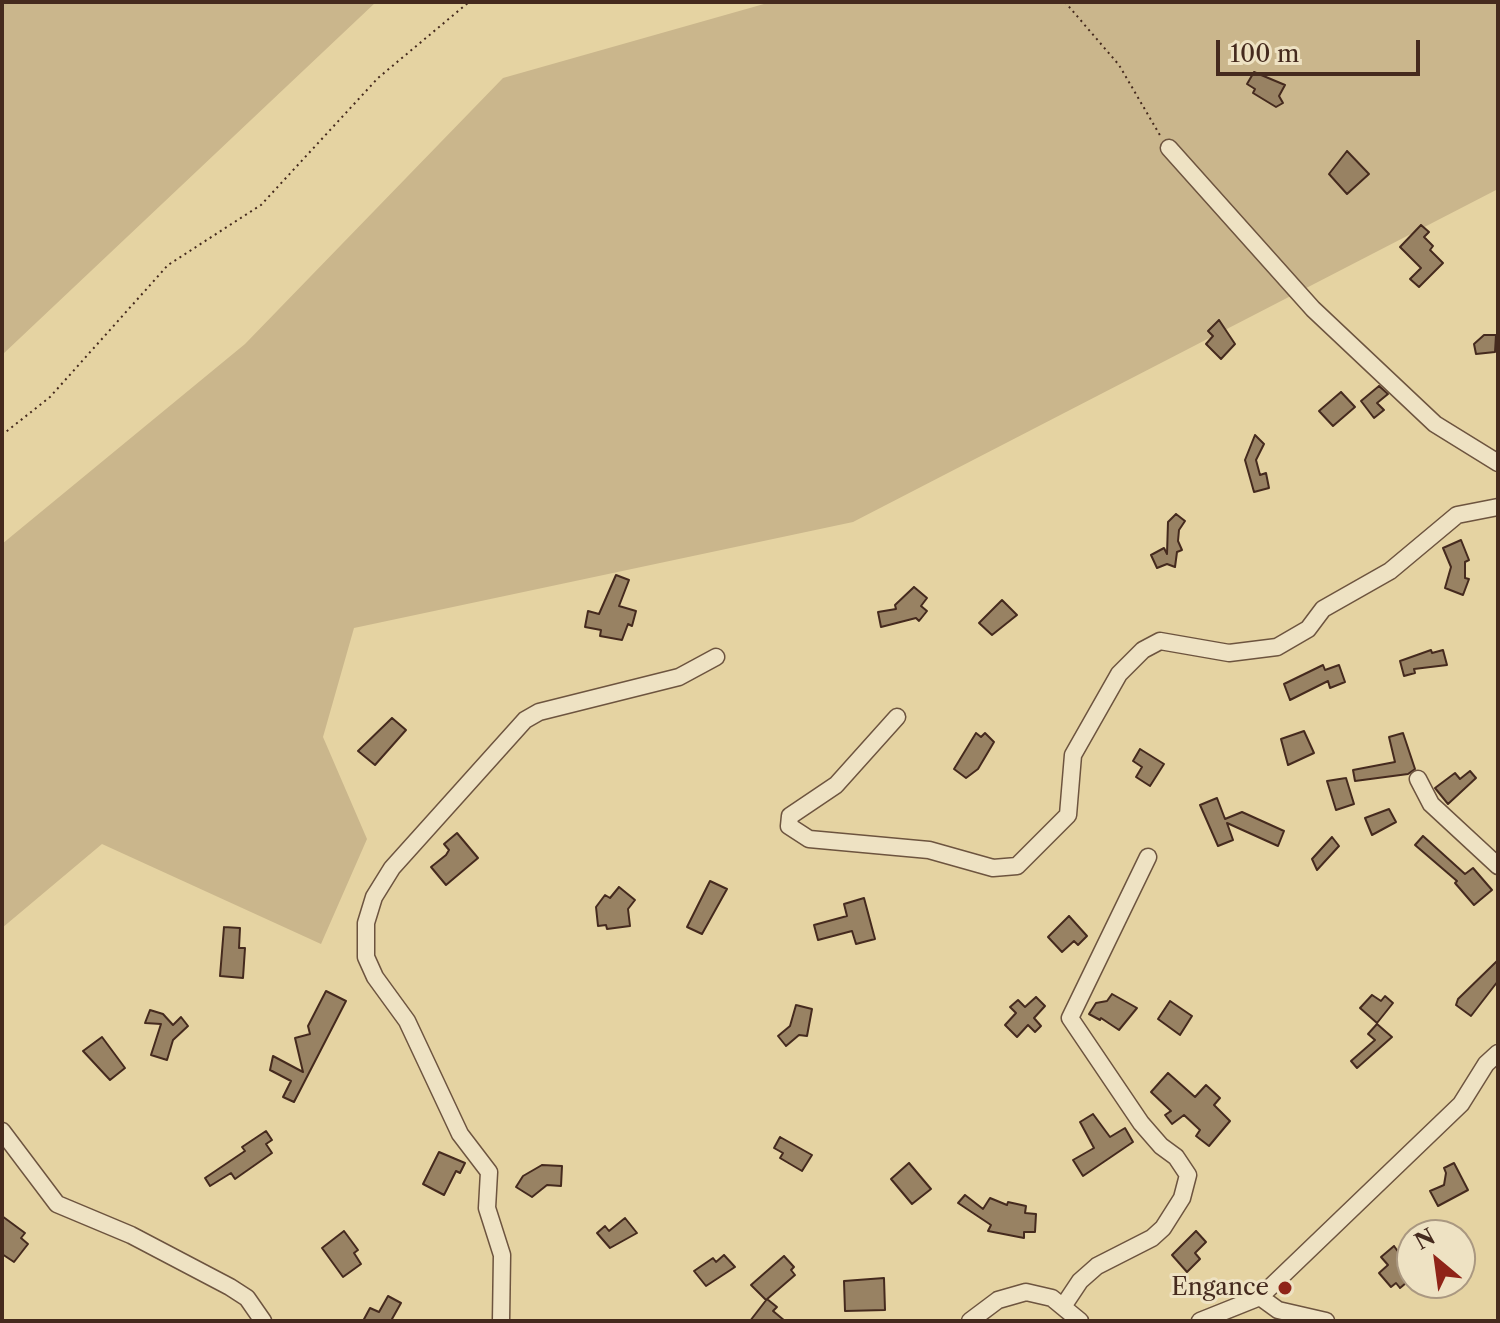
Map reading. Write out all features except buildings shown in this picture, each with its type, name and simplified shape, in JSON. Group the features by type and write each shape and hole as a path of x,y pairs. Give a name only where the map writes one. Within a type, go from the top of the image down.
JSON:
{"street":[{"path":"1169,148 1313,309 1435,424 1498,463"},
{"path":"897,717 836,785 790,816 789,826 809,839 929,850 993,868 1017,866 1068,815 1073,755 1119,674 1143,650 1160,641 1229,653 1277,647 1308,629 1323,609 1390,571 1457,515 1498,507"},
{"path":"501,1321 502,1255 487,1208 489,1172 460,1134 407,1021 375,977 366,957 366,923 374,897 401,857 525,720 539,712 679,677 716,657"},
{"path":"1418,779 1431,804 1498,866"},
{"path":"1064,1305 1071,1291 1097,1266 1152,1238 1163,1228 1182,1198 1188,1175 1176,1157 1161,1146 1141,1123 1070,1018 1148,857"},
{"path":"1208,1319 1260,1297 1461,1104 1486,1064 1498,1053"},
{"path":"2,1131 57,1204 131,1235 230,1287 247,1298 263,1321"},
{"path":"970,1321 998,1300 1026,1292 1040,1294 1064,1305 1080,1321"},
{"path":"1260,1297 1278,1310 1326,1321"}],"path":[{"path":"2,435 50,397 168,265 261,205 378,78 469,2"},
{"path":"1065,2 1126,74 1169,148"}],"shaded area":[{"path":"2,2 376,2 2,355"},
{"path":"771,2 1498,2 1498,189 853,522 354,628 323,737 367,839 321,944 102,844 2,928 2,544 245,344 503,78"}],"place":[{"name":"Engance","path":"1285,1288"}]}
